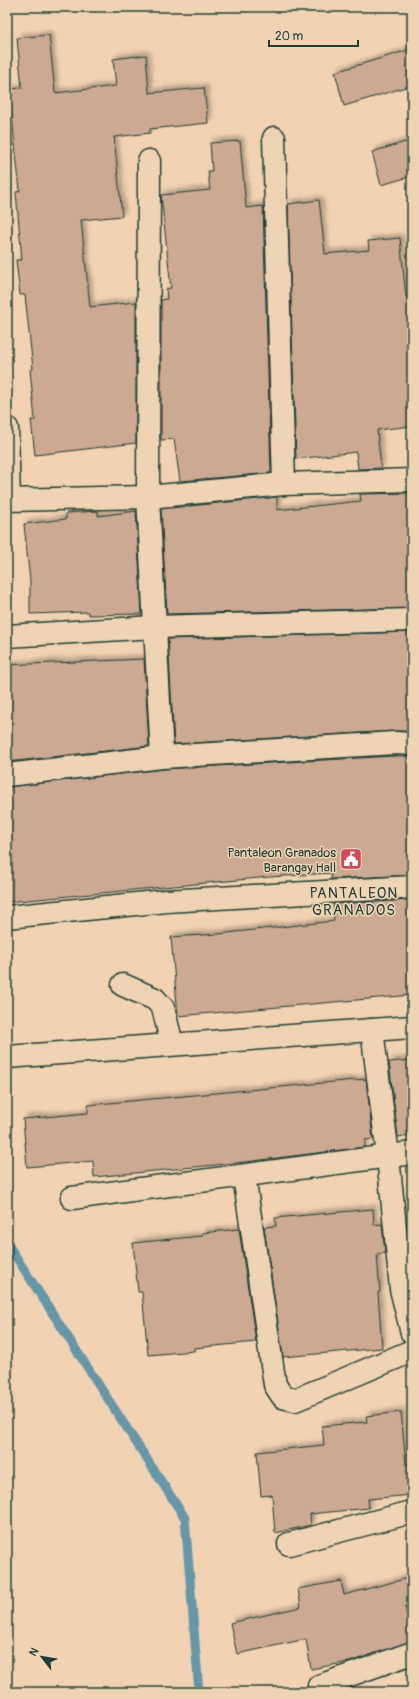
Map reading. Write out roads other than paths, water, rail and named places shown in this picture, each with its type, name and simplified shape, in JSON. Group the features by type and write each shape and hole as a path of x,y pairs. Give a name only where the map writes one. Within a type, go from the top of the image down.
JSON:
{"street":[{"path":"274,138 284,484"},
{"path":"148,161 148,497 162,757"},
{"path":"7,428 8,500 148,497 284,484 412,480"},
{"path":"7,636 155,627 412,620"},
{"path":"7,775 162,757 395,743 412,744"},
{"path":"7,917 166,901 412,887"},
{"path":"123,985 155,999 163,1008 172,1044"},
{"path":"7,1057 412,1027"},
{"path":"372,1030 388,1156 401,1288 412,1333"},
{"path":"72,1198 412,1153"},
{"path":"244,1176 275,1385 283,1397 295,1400 412,1351"},
{"path":"289,1544 412,1512"},
{"path":"320,1686 412,1653"}],"waterway":[{"path":"7,1243 185,1518 199,1692"}],"place":[{"name":"Pantaleon Granados Barangay Hall","path":"351,859"}],"district":[{"name":"PANTALEON GRANADOS","path":"354,902"}]}
